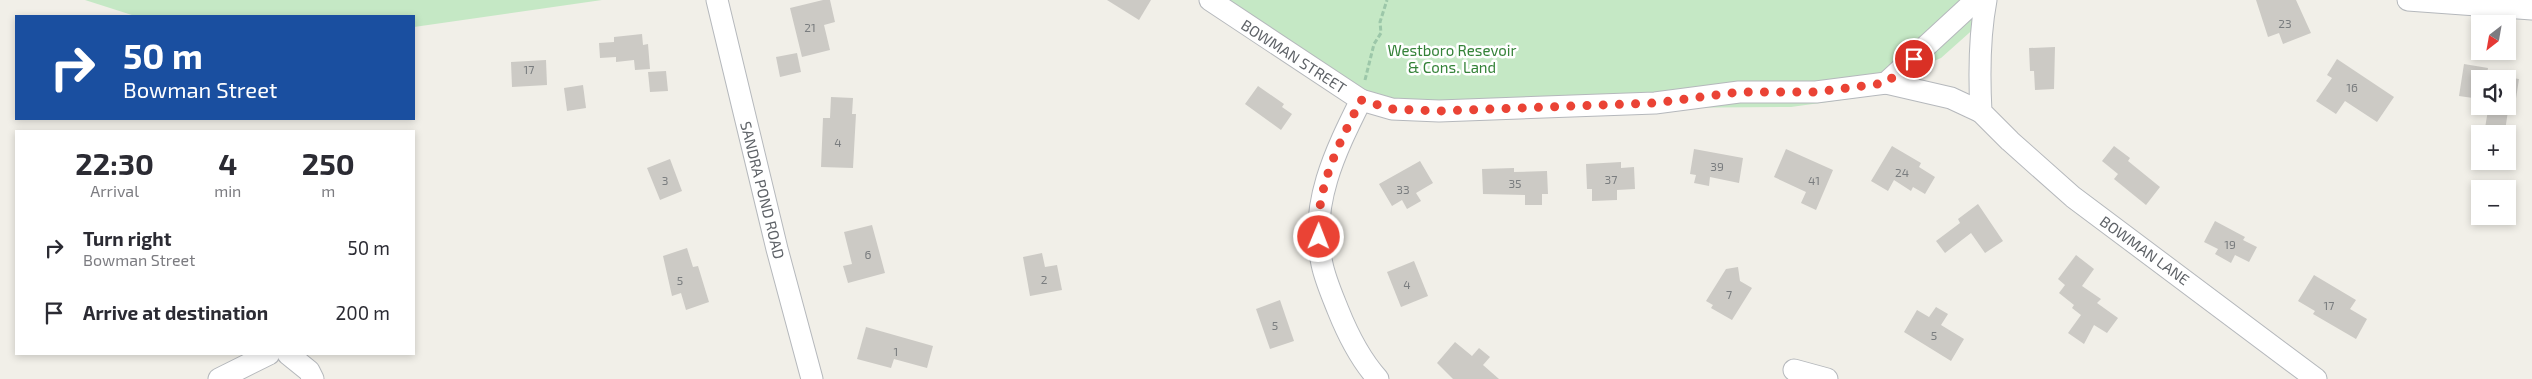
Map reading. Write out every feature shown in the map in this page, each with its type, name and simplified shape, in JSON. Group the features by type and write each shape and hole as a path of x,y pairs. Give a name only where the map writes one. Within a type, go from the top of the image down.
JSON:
{"street":[{"name":"SANDRA POND ROAD","path":"717,0 777,249 812,379"},
{"name":"BOWMAN STREET","path":"1210,0 1361,100 1392,109 1439,111 1655,103 1739,92 1816,92 1886,83"},
{"path":"1886,83 1976,0"},
{"path":"1981,112 1979,79 1982,23 1986,0"},
{"path":"2408,0 2532,9"},
{"name":"BOWMAN LANE","path":"1886,83 1951,98 1981,112 2010,141 2073,197 2316,379"},
{"path":"1361,100 1330,166 1318,223 1322,264 1333,296 1350,339 1378,379"},
{"path":"219,379 267,355"},
{"path":"289,355 309,372 313,379"},
{"path":"1794,370 1827,379"}],"path":[{"path":"1361,100 1374,44 1381,33 1380,22 1387,0"}],"green space":[{"path":"85,0 602,0 415,27 415,15 132,15"},
{"name":"Westboro Resevoir & Cons. Land","path":"1221,0 1992,0 1978,25 1941,58 1910,71 1892,85 1856,98 1791,107 1388,110"}],"building":[{"path":"830,0 835,22 824,25 830,50 802,57 790,8"},
{"path":"1107,0 1151,0 1139,20"},
{"path":"2256,0 2296,0 2311,33 2283,44 2279,33 2268,37"},
{"path":"642,34 643,45 648,44 650,69 635,70 634,60 616,62 616,57 600,58 599,43 614,42 614,37"},
{"path":"2055,47 2054,89 2035,90 2034,71 2030,71 2029,48"},
{"path":"797,53 801,72 780,77 776,57"},
{"path":"2337,59 2394,97 2377,122 2345,101 2336,114 2316,101 2332,78 2327,75"},
{"path":"546,60 547,85 512,87 511,62"},
{"path":"2464,64 2488,68 2488,70 2471,70 2471,98 2459,96"},
{"path":"666,71 668,91 650,92 648,72"},
{"path":"2516,79 2519,79 2516,98"},
{"path":"583,85 586,108 567,111 564,88"},
{"path":"1258,86 1284,104 1282,107 1292,114 1281,130 1245,104"},
{"path":"831,97 853,98 852,114 856,114 853,168 821,167 823,118 830,118"},
{"path":"2487,115 2507,115 2506,125 2486,125"},
{"path":"1892,146 1921,163 1919,167 1935,177 1925,194 1913,187 1911,191 1894,180 1888,191 1871,181"},
{"path":"2114,146 2130,158 2128,161 2160,187 2146,205 2114,179 2118,174 2102,161"},
{"path":"1694,149 1743,158 1739,183 1710,177 1709,186 1694,183 1696,175 1690,174"},
{"path":"1786,149 1833,170 1816,210 1801,203 1806,192 1774,177"},
{"path":"670,159 682,191 660,200 647,168"},
{"path":"1420,161 1433,183 1416,193 1421,201 1407,209 1402,200 1392,206 1379,184"},
{"path":"1621,162 1621,168 1634,167 1635,189 1617,190 1617,200 1592,201 1592,189 1587,189 1586,164"},
{"path":"1514,168 1514,172 1547,171 1548,194 1542,194 1542,205 1525,205 1525,195 1483,194 1482,169"},
{"path":"1978,204 2003,241 1985,253 1971,233 1945,253 1936,241 1960,223 1958,219"},
{"path":"2215,221 2245,237 2243,240 2257,247 2249,262 2235,255 2231,263 2215,254 2218,249 2204,242"},
{"path":"872,225 885,273 848,283 843,266 852,264 844,232"},
{"path":"687,248 693,267 698,266 709,302 686,310 681,293 672,296 663,256"},
{"path":"1042,253 1045,267 1057,265 1062,290 1030,296 1023,257"},
{"path":"2076,255 2094,269 2082,286 2101,299 2097,303 2118,318 2107,333 2094,325 2084,344 2068,333 2081,315 2072,308 2074,305 2059,293 2065,285 2058,279"},
{"path":"1414,261 1428,296 1401,307 1387,272"},
{"path":"1738,267 1740,281 1752,288 1732,320 1711,308 1713,305 1706,301 1726,269"},
{"path":"2314,275 2356,300 2350,309 2367,319 2356,339 2313,314 2315,311 2298,301"},
{"path":"1280,300 1294,341 1270,349 1256,309"},
{"path":"1936,307 1948,314 1941,325 1964,339 1951,361 1904,332 1917,310 1929,317"},
{"path":"866,327 933,346 927,368 894,359 891,368 857,359"},
{"path":"1455,342 1472,356 1479,348 1490,357 1483,365 1499,379 1453,379 1437,363"}],"route":[{"path":"1319,237 1318,223 1330,166 1361,100 1392,109 1439,111 1500,107 1655,103 1739,92 1816,92 1886,83 1914,59"}]}
